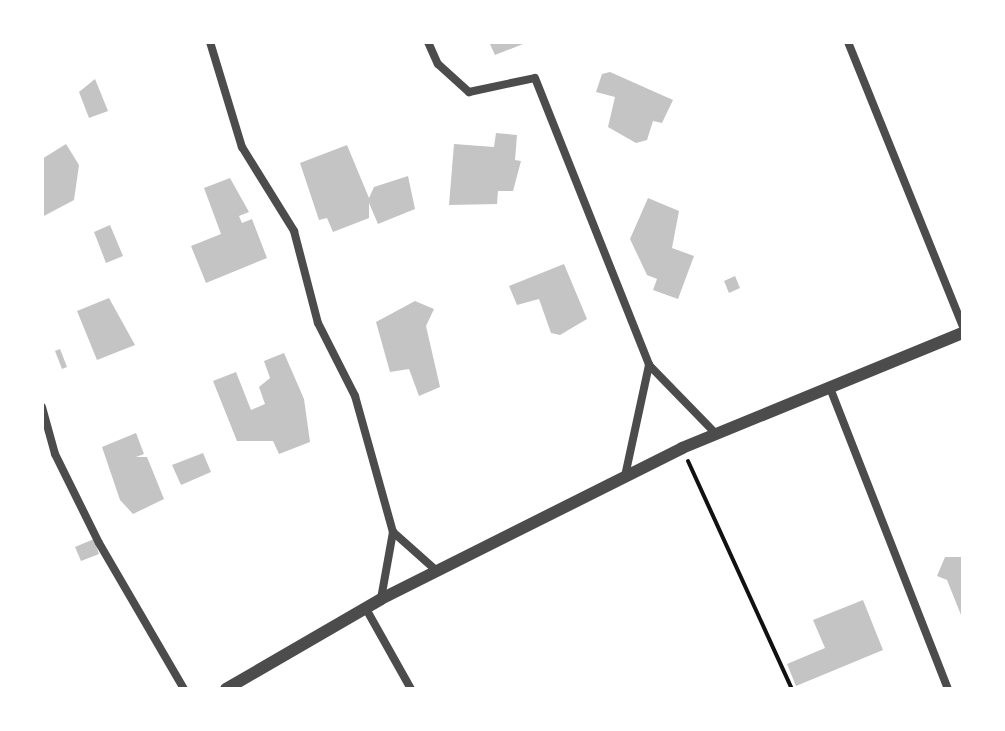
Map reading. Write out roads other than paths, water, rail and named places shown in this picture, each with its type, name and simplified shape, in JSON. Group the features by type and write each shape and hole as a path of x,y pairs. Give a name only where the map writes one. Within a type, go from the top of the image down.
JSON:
{"street":[{"path":"210,42 242,147 294,231 318,323 355,396 393,532 381,599"},
{"path":"428,42 438,64 469,92 535,78 649,365 716,434"},
{"path":"848,42 963,326"},
{"path":"226,689 365,607 682,448 963,333"},
{"path":"625,476 649,365"},
{"path":"830,388 948,689"},
{"path":"42,407 55,454 99,543 184,689"},
{"path":"393,532 437,571"},
{"path":"365,607 411,689"}]}
